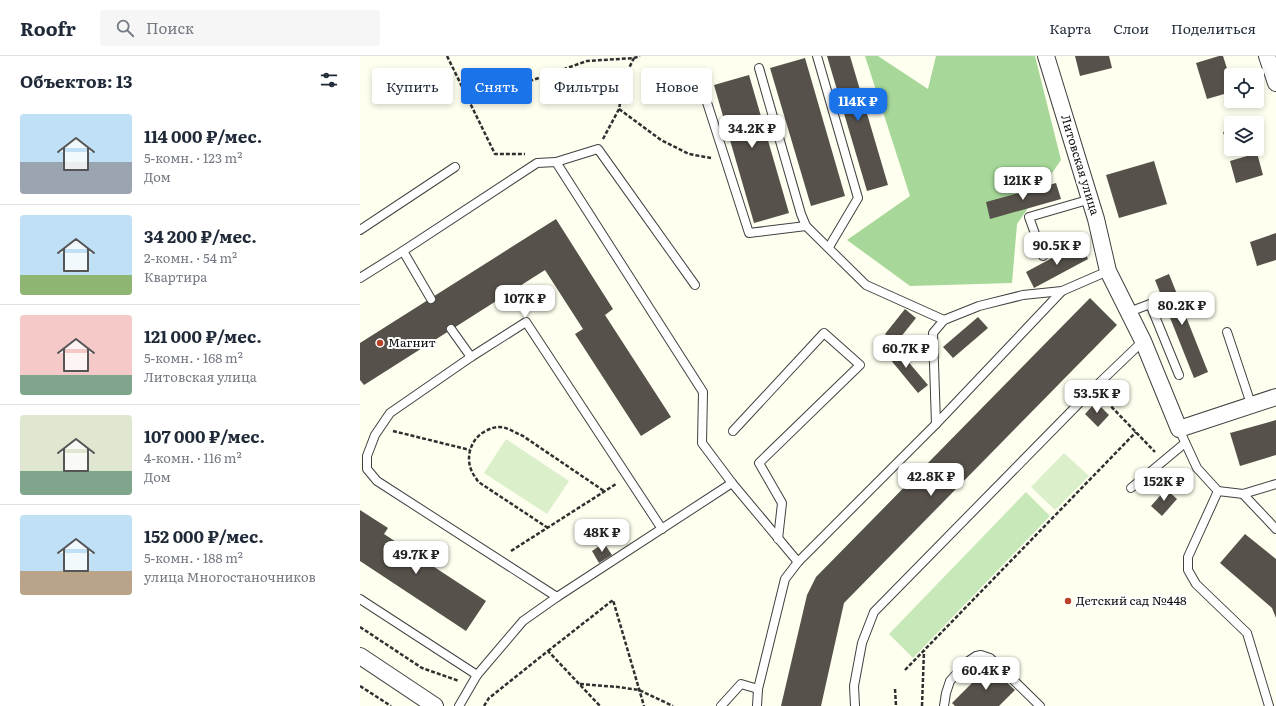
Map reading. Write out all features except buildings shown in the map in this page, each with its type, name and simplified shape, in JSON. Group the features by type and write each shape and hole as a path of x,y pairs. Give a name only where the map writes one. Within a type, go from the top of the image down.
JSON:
{"street":[{"name":"Литовская улица","path":"1046,56 1091,199 1108,271 1143,341 1182,436"},
{"path":"1267,56 1276,83"},
{"path":"1182,436 1251,404 1276,397"},
{"path":"360,656 435,706"}],"lane":[{"path":"817,56 858,198 829,247"},
{"path":"759,68 806,226 866,285 944,320"},
{"path":"707,104 749,232 806,226"},
{"path":"360,278 537,163 556,162 598,149 695,285"},
{"path":"556,162 703,392 702,443 732,483 798,562"},
{"path":"360,230 455,167"},
{"path":"1043,256 1029,216 1091,199"},
{"path":"403,251 431,299"},
{"path":"936,424 933,333 944,320 979,306 1023,295 1062,291 1108,271"},
{"path":"757,706 758,689 785,580 798,562 936,424 1062,291"},
{"path":"1129,312 1150,304 1179,375"},
{"path":"557,597 377,481 367,469 367,456 375,435 390,413 471,357 526,322 662,529"},
{"path":"451,329 471,357"},
{"path":"1227,332 1251,404"},
{"path":"733,431 824,333 860,365 759,463 782,503 778,539"},
{"path":"854,706 854,686 862,643 874,612 1094,388 1143,341"},
{"path":"1131,488 1164,461 1182,436 1197,468 1218,491 1243,494 1276,484"},
{"path":"459,706 477,675 523,621 557,597 732,483"},
{"path":"1218,491 1188,556 1188,570 1196,584 1248,634 1269,706"},
{"path":"1243,494 1276,529"},
{"path":"360,599 477,675"},
{"path":"944,706 950,681 967,662 976,656 981,655 990,658 1040,706"},
{"path":"721,706 741,684 758,689"}],"path":[{"path":"447,56 461,85"},
{"path":"532,80 587,61 640,56"},
{"path":"598,149 619,109 625,76 634,57"},
{"path":"470,104 495,154 525,154 537,163"},
{"path":"619,109 662,140 689,154 726,162"},
{"path":"1094,388 1164,461"},
{"path":"548,528 483,485 476,478 469,464 470,450 474,441 490,428 499,427 508,429 523,436 604,491"},
{"path":"380,428 470,450"},
{"path":"905,670 1136,432"},
{"path":"498,560 604,491 629,477"},
{"path":"484,706 489,698 613,600 644,706"},
{"path":"360,627 422,668 472,686 489,698"},
{"path":"548,651 600,706"},
{"path":"922,706 924,651"},
{"path":"579,684 618,686 639,690 673,706"},
{"path":"360,686 391,706"},
{"path":"895,689 896,706"}],"green space":[{"path":"865,56 878,56 928,89 936,56 1035,56 1061,160 1017,224 1012,283 910,286 847,240 910,196"},
{"path":"506,439 569,481 547,514 484,473"},
{"path":"1064,453 1089,476 1055,510 1031,487"},
{"path":"1026,492 1050,516 913,658 889,634"}],"place":[{"name":"Магнит","path":"380,343"},
{"name":"Детский сад №448","path":"1068,601"}]}
